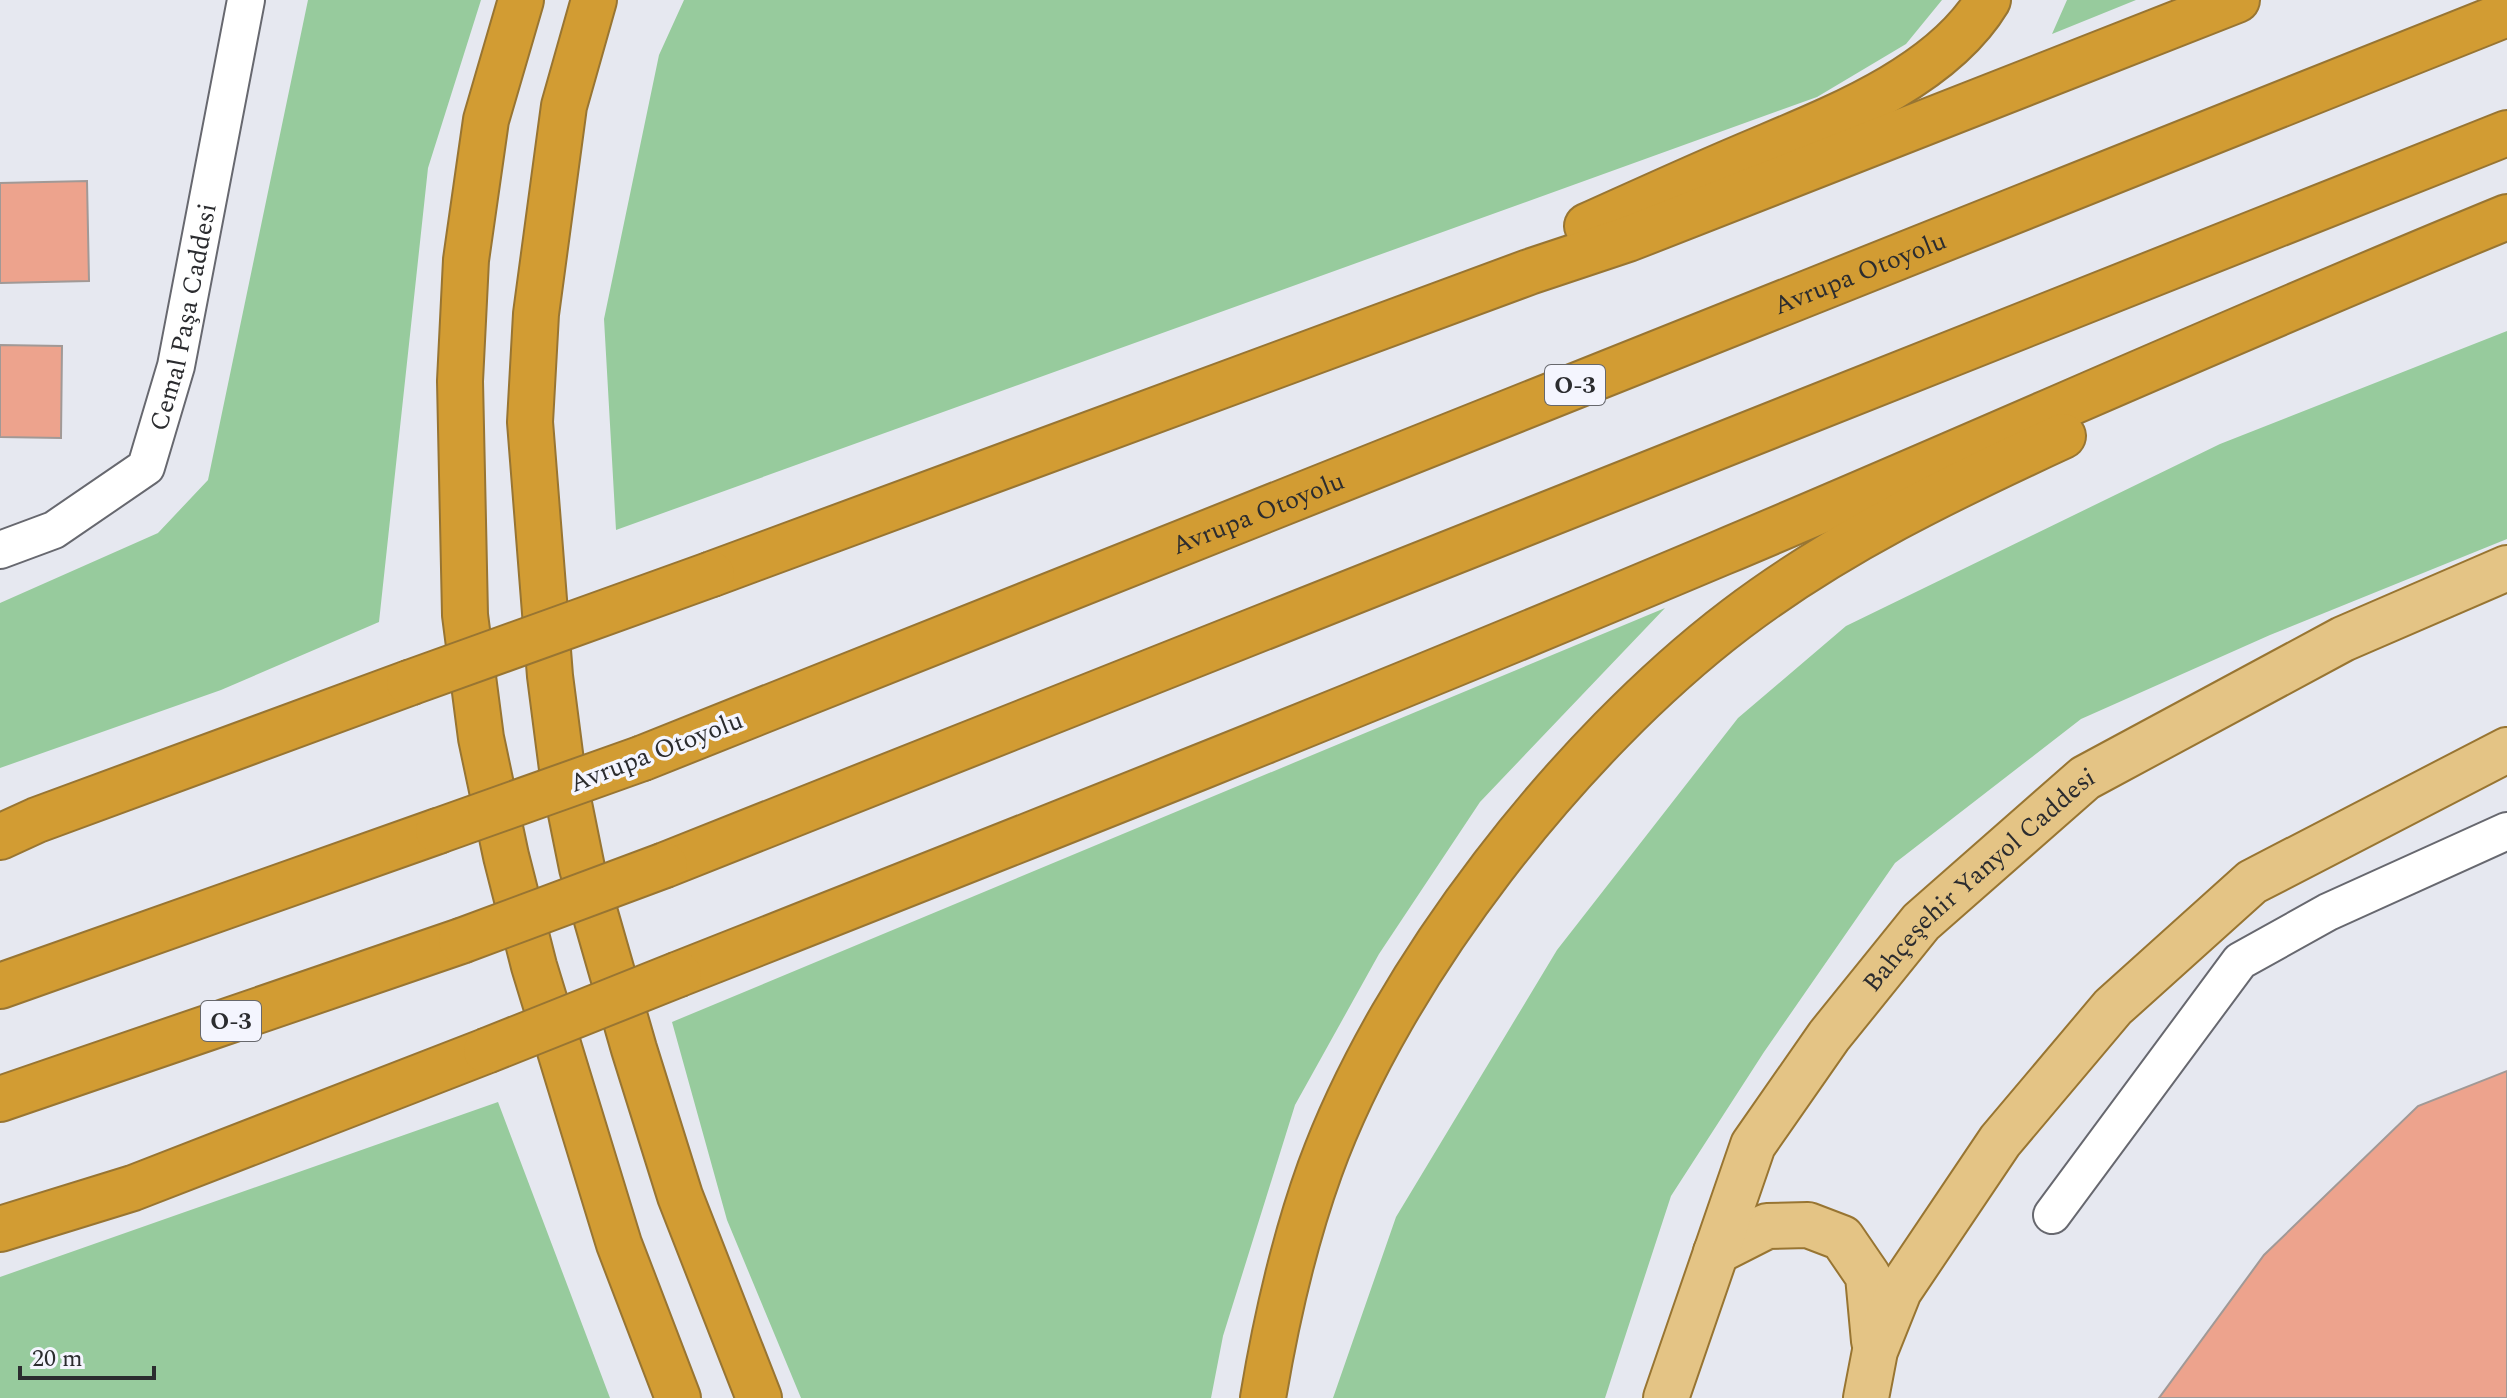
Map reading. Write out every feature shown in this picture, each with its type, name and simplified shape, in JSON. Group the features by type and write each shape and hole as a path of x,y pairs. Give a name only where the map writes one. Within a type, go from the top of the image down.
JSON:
{"highway":[{"path":"521,0 486,120 466,260 460,381 465,615 481,738 534,966 619,1244 678,1398"},
{"path":"594,0 564,106 536,314 530,422 550,676 562,769 582,868 634,1049 680,1196 759,1398"},
{"path":"1529,272 1579,230 1800,132 1927,65 1975,20 1988,0"},
{"path":"12,829 1529,272 1628,239 2237,0"},
{"name":"Avrupa Otoyolu","path":"0,986 643,758 2507,14"},
{"name":"O-3","path":"0,1099 461,941 665,865 2507,133"},
{"path":"0,1229 133,1188 1128,797 1708,559 2507,217"},
{"path":"1263,1398 1286,1275 1321,1167 1373,1051 1426,963 1495,866 1571,774 1655,684 1738,617 1845,546 2012,459 2304,325 2407,258"}],"main road":[{"name":"Bahçeşehir Yanyol Caddesi","path":"1666,1398 1753,1145 1829,1036 1921,922 2085,778 2343,639 2507,568"},
{"path":"1866,1398 1875,1351 1899,1291 1992,1154 2113,1007 2252,882 2507,750"},
{"path":"1716,1252 1767,1226 1808,1225 1842,1238 1868,1276 1875,1351"}],"street":[{"name":"Cemal Paşa Caddesi","path":"0,550 54,530 146,467 176,366 246,0"},
{"path":"2052,1215 2240,961 2328,912 2507,831"}],"green space":[{"path":"308,0 481,0 428,168 379,622 221,690 0,768 0,603 158,533 208,480"},
{"path":"684,0 1942,0 1906,44 1817,97 616,530 604,319 659,55"},
{"path":"2067,0 2136,0 2052,34"},
{"path":"2507,331 2507,539 2270,635 2081,719 1895,863 1764,1052 1671,1196 1605,1398 1333,1398 1396,1217 1557,950 1738,718 1846,626 2220,444"},
{"path":"1665,608 1480,802 1379,954 1295,1105 1223,1336 1211,1398 801,1398 727,1220 672,1022"},
{"path":"498,1102 610,1398 0,1398 0,1277"}],"building":[{"path":"87,181 89,281 0,283 0,183"},
{"path":"0,345 62,346 61,438 0,437"},
{"path":"2507,1071 2507,1398 2159,1398 2264,1255 2418,1106"}]}
